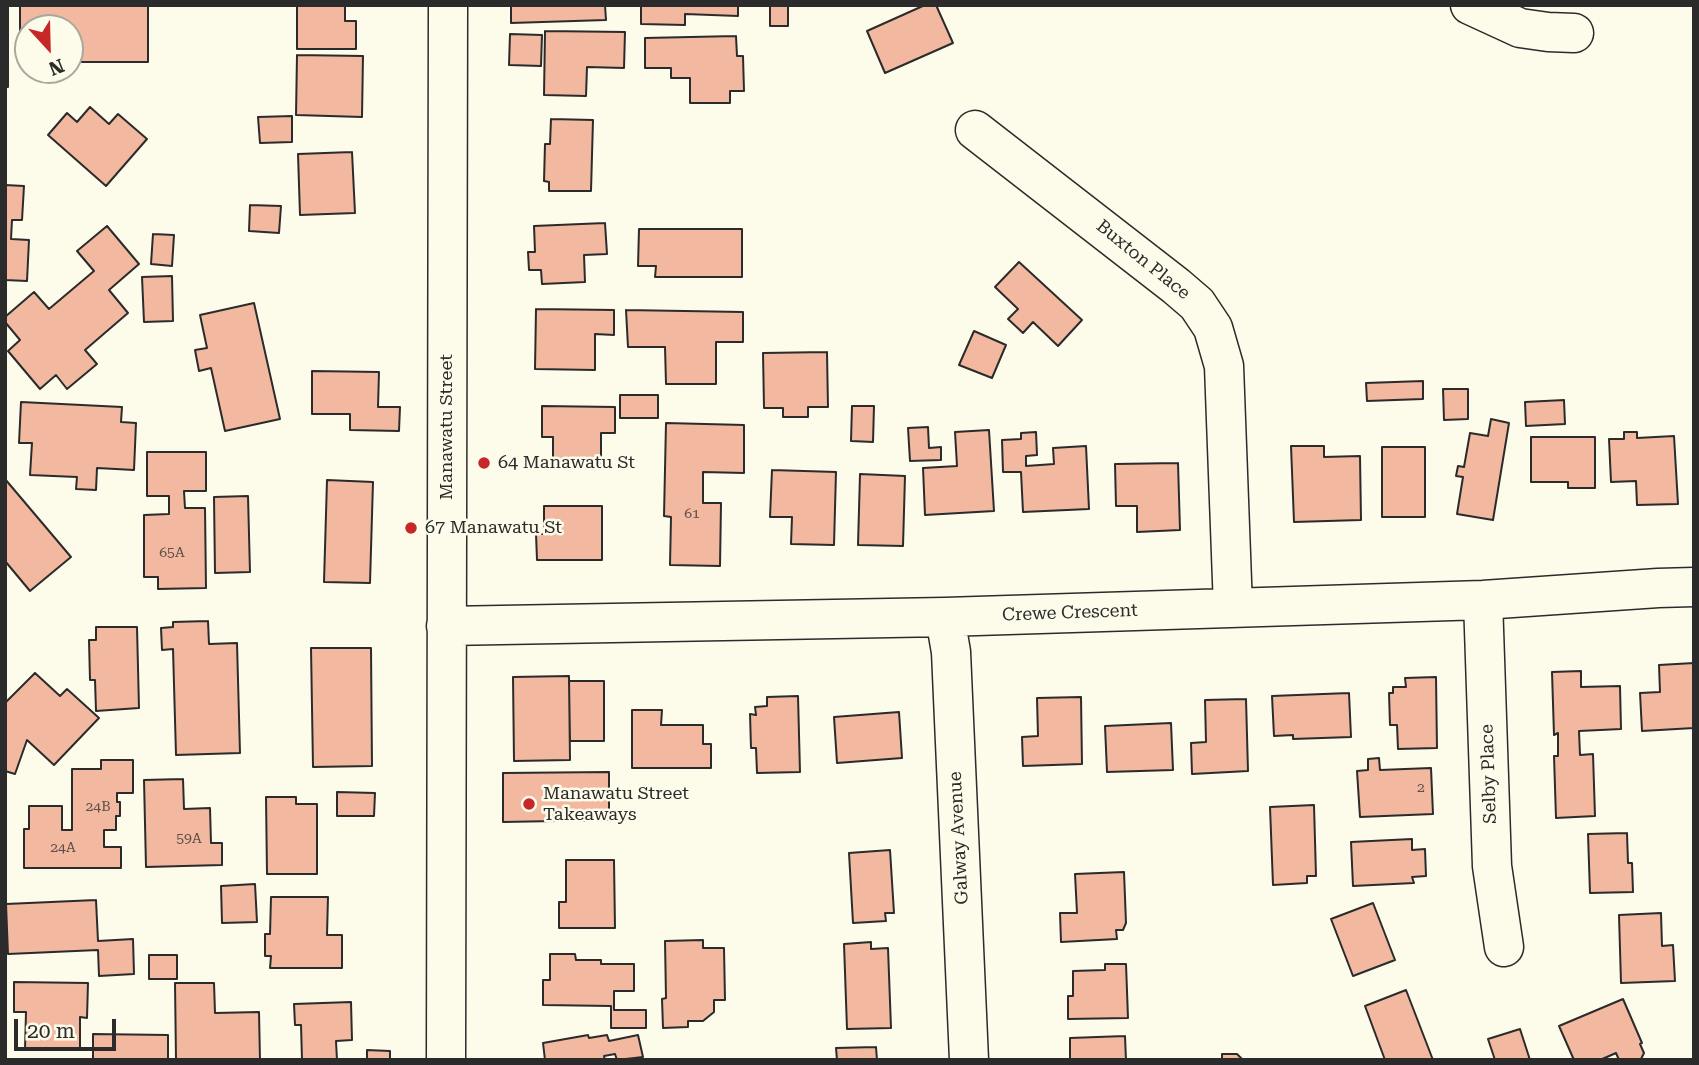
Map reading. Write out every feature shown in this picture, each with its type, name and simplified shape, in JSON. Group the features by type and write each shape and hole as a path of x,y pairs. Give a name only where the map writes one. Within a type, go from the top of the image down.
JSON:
{"street":[{"name":"Manawatu Street","path":"446,1060 448,5"},
{"path":"1470,5 1520,28 1574,33"},
{"name":"Buxton Place","path":"975,130 1197,303 1213,328 1224,366 1233,608"},
{"name":"Crewe Crescent","path":"446,626 945,617 1483,600 1694,587"},
{"name":"Selby Place","path":"1483,600 1492,866 1504,947"},
{"name":"Galway Avenue","path":"945,617 951,652 970,1060"}],"building":[{"path":"5,5 8,5 8,87 5,87"},
{"path":"20,5 148,5 148,62 84,62 84,14 20,14"},
{"path":"297,5 345,5 345,21 356,21 356,49 297,49"},
{"path":"511,5 605,5 606,20 511,23"},
{"path":"641,5 738,5 738,16 685,14 685,25 641,24"},
{"path":"770,5 788,5 788,26 770,26"},
{"path":"925,5 936,5 953,43 885,73 867,31"},
{"path":"545,31 625,32 624,68 587,67 586,96 544,95"},
{"path":"510,34 542,35 541,66 509,65"},
{"path":"736,36 737,56 743,56 744,91 730,91 730,103 690,103 690,78 671,78 671,68 645,68 645,38"},
{"path":"297,55 363,56 362,117 296,115"},
{"path":"90,107 109,124 118,114 147,139 106,186 48,135 67,113 77,122"},
{"path":"292,116 292,142 260,143 258,117"},
{"path":"551,119 593,120 591,191 549,191 549,182 544,181 545,144 550,144"},
{"path":"352,152 355,213 300,215 298,154"},
{"path":"5,185 24,186 22,220 12,220 11,239 29,240 27,281 5,280"},
{"path":"250,205 281,206 279,233 249,231"},
{"path":"605,223 607,254 584,255 585,282 542,284 541,270 529,270 528,252 535,252 534,226"},
{"path":"107,226 139,264 109,290 128,313 85,350 97,364 67,389 56,375 40,389 8,351 20,340 5,322 5,317 34,292 49,309 94,271 77,251"},
{"path":"639,229 742,229 742,277 655,277 656,266 638,266"},
{"path":"153,234 174,235 172,266 151,264"},
{"path":"1019,262 1082,320 1058,346 1033,322 1023,333 1008,319 1018,309 995,287"},
{"path":"172,276 173,321 144,322 142,277"},
{"path":"254,303 280,419 225,431 211,368 199,371 195,350 207,348 200,315"},
{"path":"536,309 614,310 614,335 595,334 595,370 535,369"},
{"path":"626,310 743,312 743,342 716,342 716,384 666,384 665,347 628,347"},
{"path":"974,331 1006,345 992,378 959,365"},
{"path":"827,352 828,407 808,407 808,417 783,417 783,408 764,408 763,353"},
{"path":"312,371 379,372 378,407 400,407 399,431 350,430 350,414 312,414"},
{"path":"1423,381 1423,399 1367,401 1366,383"},
{"path":"1443,389 1468,389 1468,419 1444,420"},
{"path":"620,395 658,395 658,418 620,418"},
{"path":"1564,400 1565,424 1526,426 1525,402"},
{"path":"21,402 122,407 121,422 136,423 134,470 97,468 96,490 76,489 77,477 30,475 32,443 19,443"},
{"path":"542,406 615,407 615,433 601,433 601,464 553,464 553,437 542,437"},
{"path":"852,406 874,406 873,442 851,441"},
{"path":"1491,419 1509,423 1493,520 1457,514 1463,477 1456,476 1458,466 1464,467 1470,433 1488,436"},
{"path":"666,423 744,425 744,473 703,472 703,503 721,503 720,566 670,565 671,517 664,516"},
{"path":"928,427 929,448 941,447 941,460 910,461 908,428"},
{"path":"989,430 994,511 925,515 923,468 957,466 955,432"},
{"path":"1036,432 1037,455 1026,456 1026,466 1054,464 1053,448 1086,446 1089,509 1023,512 1021,472 1003,472 1002,440 1021,439 1021,433"},
{"path":"1624,432 1637,432 1637,438 1674,436 1678,504 1637,505 1636,481 1611,482 1609,439 1624,439"},
{"path":"1531,437 1595,437 1595,488 1568,488 1568,482 1531,482"},
{"path":"1291,446 1324,446 1324,457 1360,456 1361,520 1294,522"},
{"path":"1382,447 1425,447 1425,517 1382,517"},
{"path":"147,452 206,452 206,491 184,491 185,508 205,508 206,588 158,589 158,577 144,577 144,515 169,514 169,496 147,496"},
{"path":"1178,463 1180,530 1137,532 1137,506 1116,506 1115,464"},
{"path":"772,470 836,472 834,545 791,544 792,517 770,517"},
{"path":"860,474 905,476 903,546 858,545"},
{"path":"5,479 71,557 30,591 5,561"},
{"path":"327,480 373,482 370,583 324,582"},
{"path":"248,496 250,572 215,573 214,497"},
{"path":"544,506 602,506 602,560 537,560 536,534 544,534"},
{"path":"208,621 209,644 237,643 240,753 176,755 173,649 162,650 161,628 173,627 173,622"},
{"path":"96,627 137,627 139,708 96,711 95,680 90,680 89,640 96,640"},
{"path":"311,648 371,648 372,766 313,767"},
{"path":"1694,663 1694,728 1642,731 1640,693 1660,692 1659,665"},
{"path":"1581,671 1581,687 1620,686 1621,729 1579,731 1580,755 1593,754 1595,816 1556,818 1554,756 1558,756 1558,733 1554,735 1552,672"},
{"path":"35,673 60,696 67,689 99,718 54,765 27,740 15,774 5,771 5,703"},
{"path":"569,676 570,760 514,761 513,677"},
{"path":"1436,677 1437,748 1398,749 1397,725 1390,725 1389,693 1393,693 1393,687 1406,687 1405,678"},
{"path":"569,681 604,681 604,741 570,741"},
{"path":"1349,693 1351,737 1293,739 1293,735 1274,736 1272,696"},
{"path":"798,696 800,772 757,773 756,748 751,748 750,714 756,715 755,707 767,706 767,697"},
{"path":"1081,697 1082,764 1023,766 1022,737 1038,736 1037,698"},
{"path":"1246,699 1248,771 1192,774 1191,743 1206,742 1205,700"},
{"path":"632,710 662,710 661,725 703,725 703,744 711,744 711,768 632,768"},
{"path":"899,712 902,758 837,763 834,717"},
{"path":"1171,723 1173,770 1107,772 1105,726"},
{"path":"1379,758 1380,770 1431,768 1433,814 1360,817 1357,771 1368,770 1368,759"},
{"path":"101,760 133,760 133,793 117,793 120,816 116,816 116,830 104,830 104,847 121,847 121,868 24,868 24,829 29,829 29,806 62,806 62,830 72,830 72,769 101,769"},
{"path":"609,772 609,820 503,822 503,773"},
{"path":"183,779 184,809 210,808 211,843 222,843 222,865 146,867 144,780"},
{"path":"337,792 375,793 374,816 337,816"},
{"path":"266,797 296,797 296,804 317,804 317,874 267,874"},
{"path":"1314,805 1316,876 1307,876 1307,883 1273,885 1270,807"},
{"path":"1627,833 1633,892 1590,893 1588,834"},
{"path":"1412,839 1412,850 1425,849 1426,876 1412,877 1414,883 1353,886 1351,842"},
{"path":"890,850 894,913 885,913 886,921 853,923 849,853"},
{"path":"566,860 614,860 615,928 559,928 559,902 566,902"},
{"path":"1124,872 1126,923 1123,930 1116,930 1117,939 1061,942 1060,913 1077,913 1075,874"},
{"path":"255,884 257,922 222,923 221,886"},
{"path":"271,897 328,897 327,935 342,935 342,968 270,968 271,956 265,956 265,934 270,934"},
{"path":"96,900 98,941 133,939 134,974 99,976 98,950 8,954 6,904"},
{"path":"1373,903 1395,960 1353,976 1331,919"},
{"path":"1661,913 1662,946 1673,945 1675,981 1621,983 1619,915"},
{"path":"703,940 703,948 724,948 725,1000 714,1000 714,1012 703,1021 688,1021 688,1027 663,1028 662,999 666,998 665,941"},
{"path":"871,942 871,949 888,948 891,1028 847,1029 844,944"},
{"path":"550,954 575,954 576,960 601,960 601,964 634,964 634,991 614,991 614,1010 646,1010 646,1028 611,1028 611,1006 543,1005 543,980 550,980"},
{"path":"149,955 177,955 177,979 149,979"},
{"path":"1105,964 1126,964 1128,1018 1068,1019 1068,996 1073,996 1073,971 1105,970"},
{"path":"14,982 88,983 87,1018 80,1017 80,1050 25,1049 26,1012 14,1012"},
{"path":"175,983 214,983 215,1013 259,1012 260,1060 176,1060"},
{"path":"1406,990 1433,1060 1385,1060 1365,1006"},
{"path":"1623,999 1642,1043 1640,1044 1644,1053 1641,1059 1619,1060 1616,1053 1600,1060 1574,1060 1559,1026"},
{"path":"351,1002 352,1040 336,1041 337,1060 302,1060 301,1025 295,1025 294,1004"},
{"path":"1520,1029 1530,1060 1495,1060 1488,1039"},
{"path":"93,1034 168,1035 168,1060 93,1060"},
{"path":"588,1035 589,1038 607,1035 609,1041 638,1035 643,1057 617,1060 615,1054 604,1056 605,1060 545,1060 543,1043"},
{"path":"1125,1036 1126,1060 1070,1060 1070,1038"},
{"path":"876,1047 877,1060 837,1060 836,1048"},
{"path":"367,1050 390,1051 390,1060 367,1060"},
{"path":"1222,1054 1237,1054 1243,1060 1222,1060"}],"place":[{"name":"64 Manawatu St","path":"484,463"},
{"name":"67 Manawatu St","path":"411,528"},
{"name":"Manawatu Street Takeaways","path":"529,804"}]}
